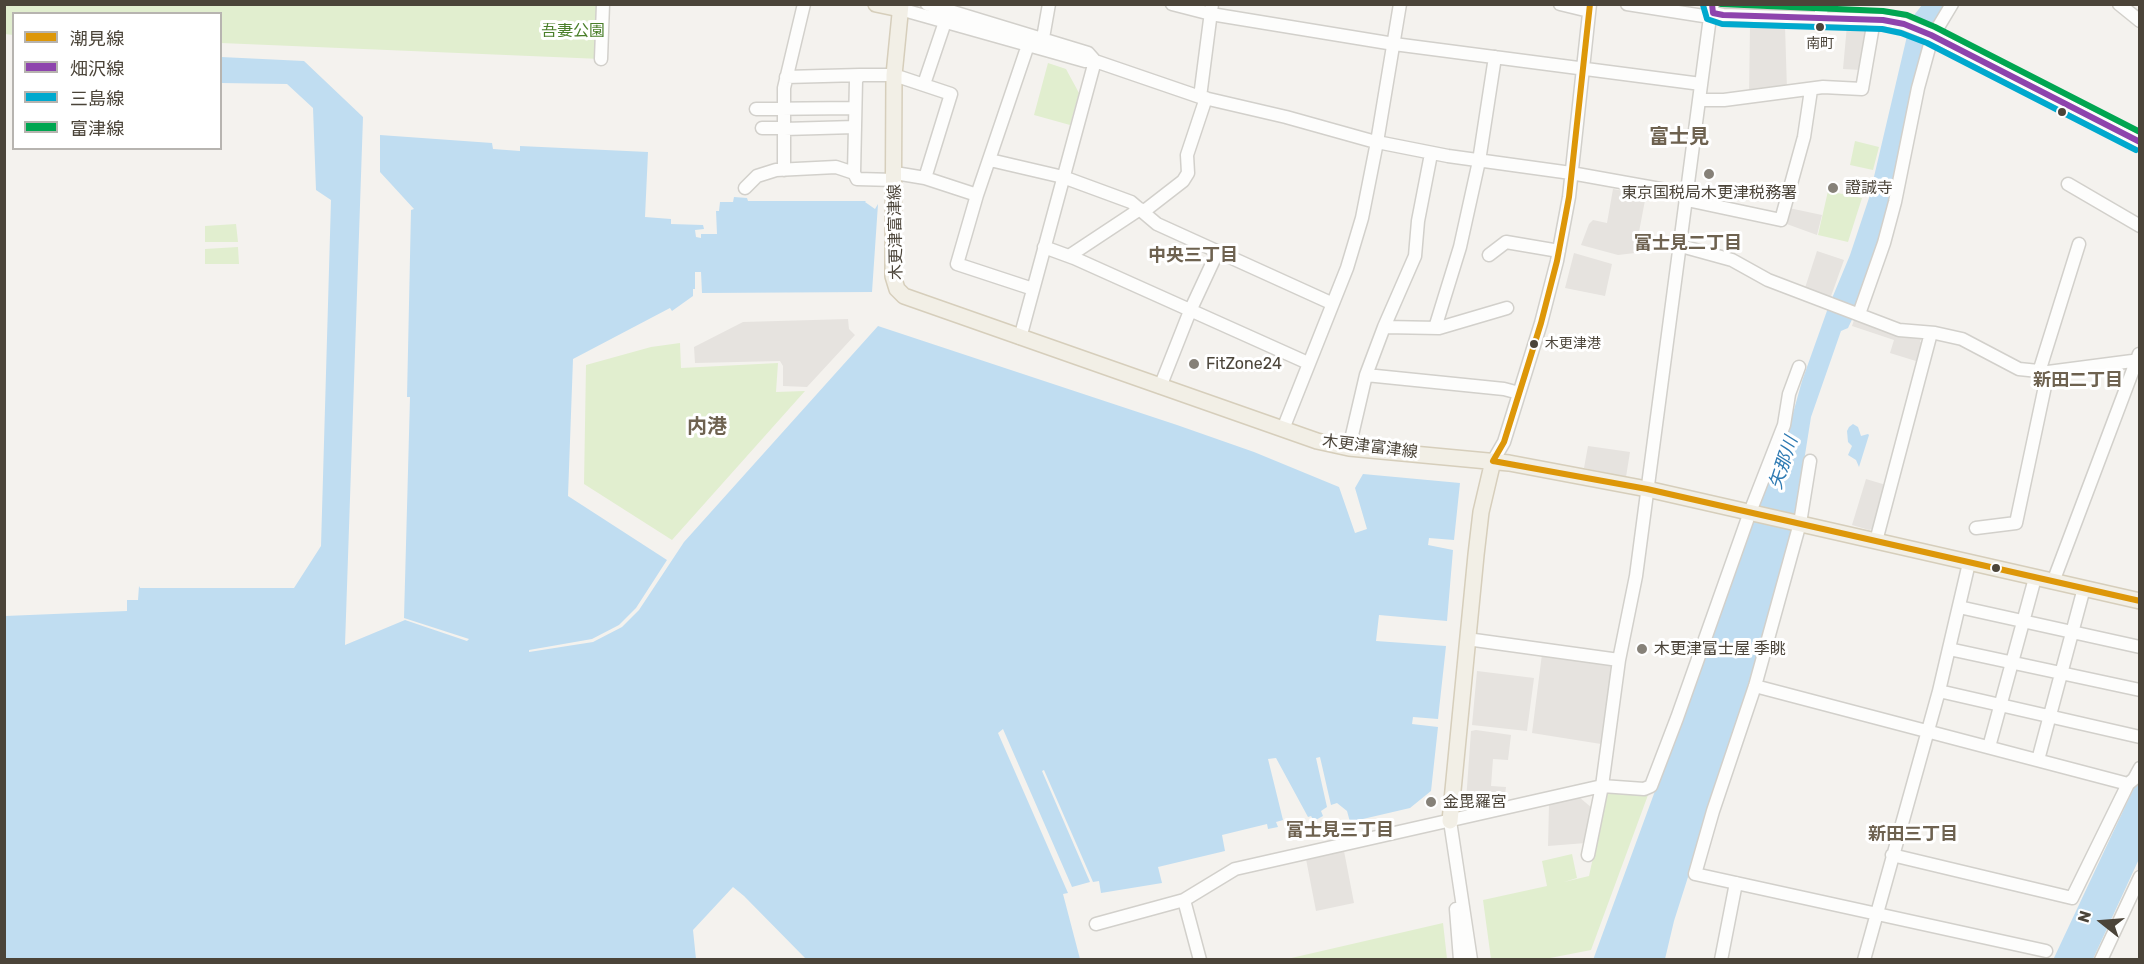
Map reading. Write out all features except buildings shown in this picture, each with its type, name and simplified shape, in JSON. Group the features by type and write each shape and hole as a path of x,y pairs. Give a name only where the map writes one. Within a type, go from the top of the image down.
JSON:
{"main road":[{"path":"876,4 900,7"},
{"name":"木更津富津線","path":"900,7 894,75 893,276 897,290 904,296 1317,441 1349,448 1493,461 1647,489 2139,601"},
{"path":"1449,821 1481,512 1493,461"}],"street":[{"path":"601,59 603,4"},
{"path":"784,170 786,77 804,4"},
{"path":"927,4 1028,45 1085,61 1095,61 1203,97 1377,142 1431,154 1571,174 1687,197 1781,220 1804,137 1811,90"},
{"path":"1043,38 1049,4"},
{"path":"1172,4 1212,9 1394,44 1701,84"},
{"path":"1283,429 1331,303 1347,268 1362,218 1400,4"},
{"path":"1493,461 1504,442 1541,323 1559,251 1571,174 1589,8 1560,4"},
{"path":"1627,4 1723,15 1820,17 1904,24 1932,36 2139,142"},
{"path":"1820,17 1823,4"},
{"path":"1857,314 1884,243 1895,202 1918,88 1932,36 1952,4"},
{"path":"2119,4 2135,13"},
{"path":"900,7 948,12 1043,38 1089,53 1095,61"},
{"path":"1070,256 1141,211 1183,181 1188,173 1187,155 1203,97 1212,9"},
{"path":"924,84 948,12"},
{"path":"1588,855 1602,786 1619,660 1636,576 1712,12"},
{"path":"1699,100 1724,100 1823,87 1862,89 1874,20"},
{"path":"1028,45 977,195 957,264 1033,289"},
{"path":"1435,328 1460,247 1479,161 1495,57"},
{"path":"1020,338 1095,61"},
{"path":"860,75 856,80 855,108 854,173 857,179 895,176 925,178 977,195"},
{"path":"786,77 894,75 951,94 925,178"},
{"path":"756,110 855,108"},
{"path":"762,128 855,127"},
{"path":"1349,448 1366,375 1415,256 1418,220 1431,154"},
{"path":"990,160 1063,177 1131,202 1156,224 1331,303"},
{"path":"745,188 764,172 836,167 854,173"},
{"path":"2068,184 2139,225"},
{"path":"1489,255 1506,242 1559,251"},
{"path":"1976,528 2016,523 2044,372 2079,244"},
{"path":"1681,246 1732,260 1768,280 1899,330 1962,339 2019,369 2044,372 2138,358 2053,582"},
{"path":"1044,247 1070,256 1308,363"},
{"path":"1160,387 1190,311 1217,253"},
{"path":"1384,327 1435,328 1507,308"},
{"path":"1876,541 1931,333"},
{"path":"1096,924 1184,900 1235,869 1602,786 1644,789 1651,786 1750,512 1784,425 1789,394 1799,367"},
{"path":"1366,375 1504,389 1519,393"},
{"path":"1810,461 1800,523 1755,686 1713,811 1695,874 2046,951"},
{"path":"1864,960 1939,691 1969,563"},
{"path":"1989,747 2035,578"},
{"path":"2038,760 2084,588"},
{"path":"1959,606 2139,647"},
{"path":"1467,639 1619,660"},
{"path":"1949,649 2139,690"},
{"path":"1755,686 2128,784"},
{"path":"1939,691 2139,736"},
{"path":"1892,855 2072,898 2128,784 2134,779 2139,768"},
{"path":"1449,821 1465,958"},
{"path":"2101,960 2139,878"},
{"path":"1721,960 1736,883"},
{"path":"1184,900 1200,960"}],"green space":[{"name":"吾妻公園","path":"4,5 603,5 601,59 222,43 222,12 12,12 12,35 5,34"},
{"path":"1048,63 1066,69 1079,93 1070,125 1034,115"},
{"path":"1855,141 1879,147 1873,170 1850,165"},
{"path":"1828,191 1862,198 1848,242 1818,235"},
{"path":"236,224 238,242 205,242 205,226"},
{"path":"238,247 239,264 205,264 205,249"},
{"path":"680,343 681,368 778,363 776,392 805,391 672,540 584,484 586,365 651,347"},
{"path":"1607,793 1648,795 1591,950 1545,959 1491,959 1483,900 1547,886 1542,861 1572,854 1577,878 1564,882 1589,876"},
{"path":"1443,923 1447,959 1287,959"}],"shaded area":[{"path":"1847,25 1870,27 1861,70 1843,69"},
{"path":"1750,26 1785,26 1787,90 1749,95"},
{"path":"1613,189 1646,195 1635,253 1618,255 1581,245 1589,224 1593,220 1607,223"},
{"path":"1789,208 1822,215 1817,235 1784,223"},
{"path":"1817,251 1844,260 1830,299 1804,291"},
{"path":"1574,253 1612,264 1605,296 1565,288"},
{"path":"1855,317 1922,336 1920,342 1924,343 1919,362 1890,353 1894,340 1852,326"},
{"path":"848,319 849,329 855,335 807,387 783,386 783,366 780,361 695,363 694,347 743,322"},
{"path":"1588,446 1630,452 1626,477 1584,468"},
{"path":"1866,479 1886,485 1875,528 1869,530 1852,525"},
{"path":"1542,654 1614,663 1601,744 1532,733"},
{"path":"1477,671 1534,678 1527,731 1472,725"},
{"path":"1471,731 1511,735 1508,760 1493,759 1491,786 1506,787 1504,803 1471,813 1466,807 1466,801"},
{"path":"1579,797 1592,808 1586,843 1548,846 1549,805"},
{"path":"1344,851 1354,903 1316,911 1306,859"}],"water":[{"name":"矢那川","path":"1922,5 1947,5 1931,27 1925,44 1892,193 1857,309 1848,328 1841,331 1811,417 1793,534 1731,742 1674,921 1665,959 1593,960 1751,523 1790,424 1802,381 1828,308 1850,255 1869,198 1911,19"},
{"path":"222,57 304,61 363,117 345,645 405,620 467,641 469,639 404,618 410,397 407,397 411,210 414,209 380,172 380,135 492,143 493,149 520,151 520,146 648,152 645,217 671,219 671,224 703,225 704,229 695,230 696,237 701,238 701,234 717,234 716,211 719,211 720,202 733,202 734,197 747,198 748,201 866,201 875,209 878,204 872,292 702,293 701,272 695,272 693,296 672,311 670,308 573,359 568,496 667,560 636,608 619,625 592,639 529,650 529,652 593,642 622,627 639,610 684,542 878,326 1177,425 1254,452 1339,487 1355,533 1367,529 1355,488 1363,474 1460,483 1454,540 1429,538 1428,545 1453,550 1447,621 1379,615 1376,641 1446,646 1438,719 1413,717 1412,724 1438,727 1431,791 1410,808 1350,822 1347,811 1337,803 1331,805 1320,757 1316,758 1327,807 1321,811 1323,816 1314,821 1311,816 1308,817 1276,758 1268,759 1283,820 1276,822 1278,827 1268,829 1267,824 1222,835 1225,851 1158,867 1162,883 1101,893 1099,881 1093,882 1044,770 1042,771 1090,882 1072,887 1003,729 998,733 1068,893 1063,894 1080,959 806,959 733,887 693,930 696,959 5,959 5,616 127,611 127,600 138,600 139,586 140,588 294,588 321,546 331,200 316,190 313,108 287,84 222,83"},
{"path":"1853,424 1858,427 1861,436 1869,435 1859,467 1856,460 1848,455 1852,446 1848,442 1847,431"},
{"path":"2139,777 2139,859 2093,959 2053,960"}],"transit line":[{"name":"潮見線","path":"1493,461 1504,442 1541,323 1557,261 1569,197 1590,4"},
{"name":"畑沢線","path":"1712,4 1713,13 1723,15 1883,20 1904,24 1931,35 2140,142"},
{"name":"富津線","path":"1721,4 1883,11 1907,15 1935,27 2140,132"},
{"name":"三島線","path":"1703,5 1707,19 1722,24 1882,29 1901,33 1927,43 2136,150"},
{"name":"潮見線","path":"1493,461 1647,489 2140,601"}],"place":[{"name":"南町","path":"1820,27"},
{"name":"東京国税局木更津税務署","path":"1709,174"},
{"name":"證誠寺","path":"1833,188"},
{"name":"木更津港","path":"1534,344"},
{"name":"FitZone24","path":"1194,364"},
{"name":"木更津富士屋 季眺","path":"1642,649"},
{"name":"金毘羅宮","path":"1431,802"}],"district":[{"name":"富士見","path":"1679,137"},
{"name":"富士見二丁目","path":"1688,244"},
{"name":"中央三丁目","path":"1193,256"},
{"name":"新田二丁目","path":"2078,381"},
{"name":"内港","path":"707,427"},
{"name":"富士見三丁目","path":"1340,831"},
{"name":"新田三丁目","path":"1913,835"}]}
